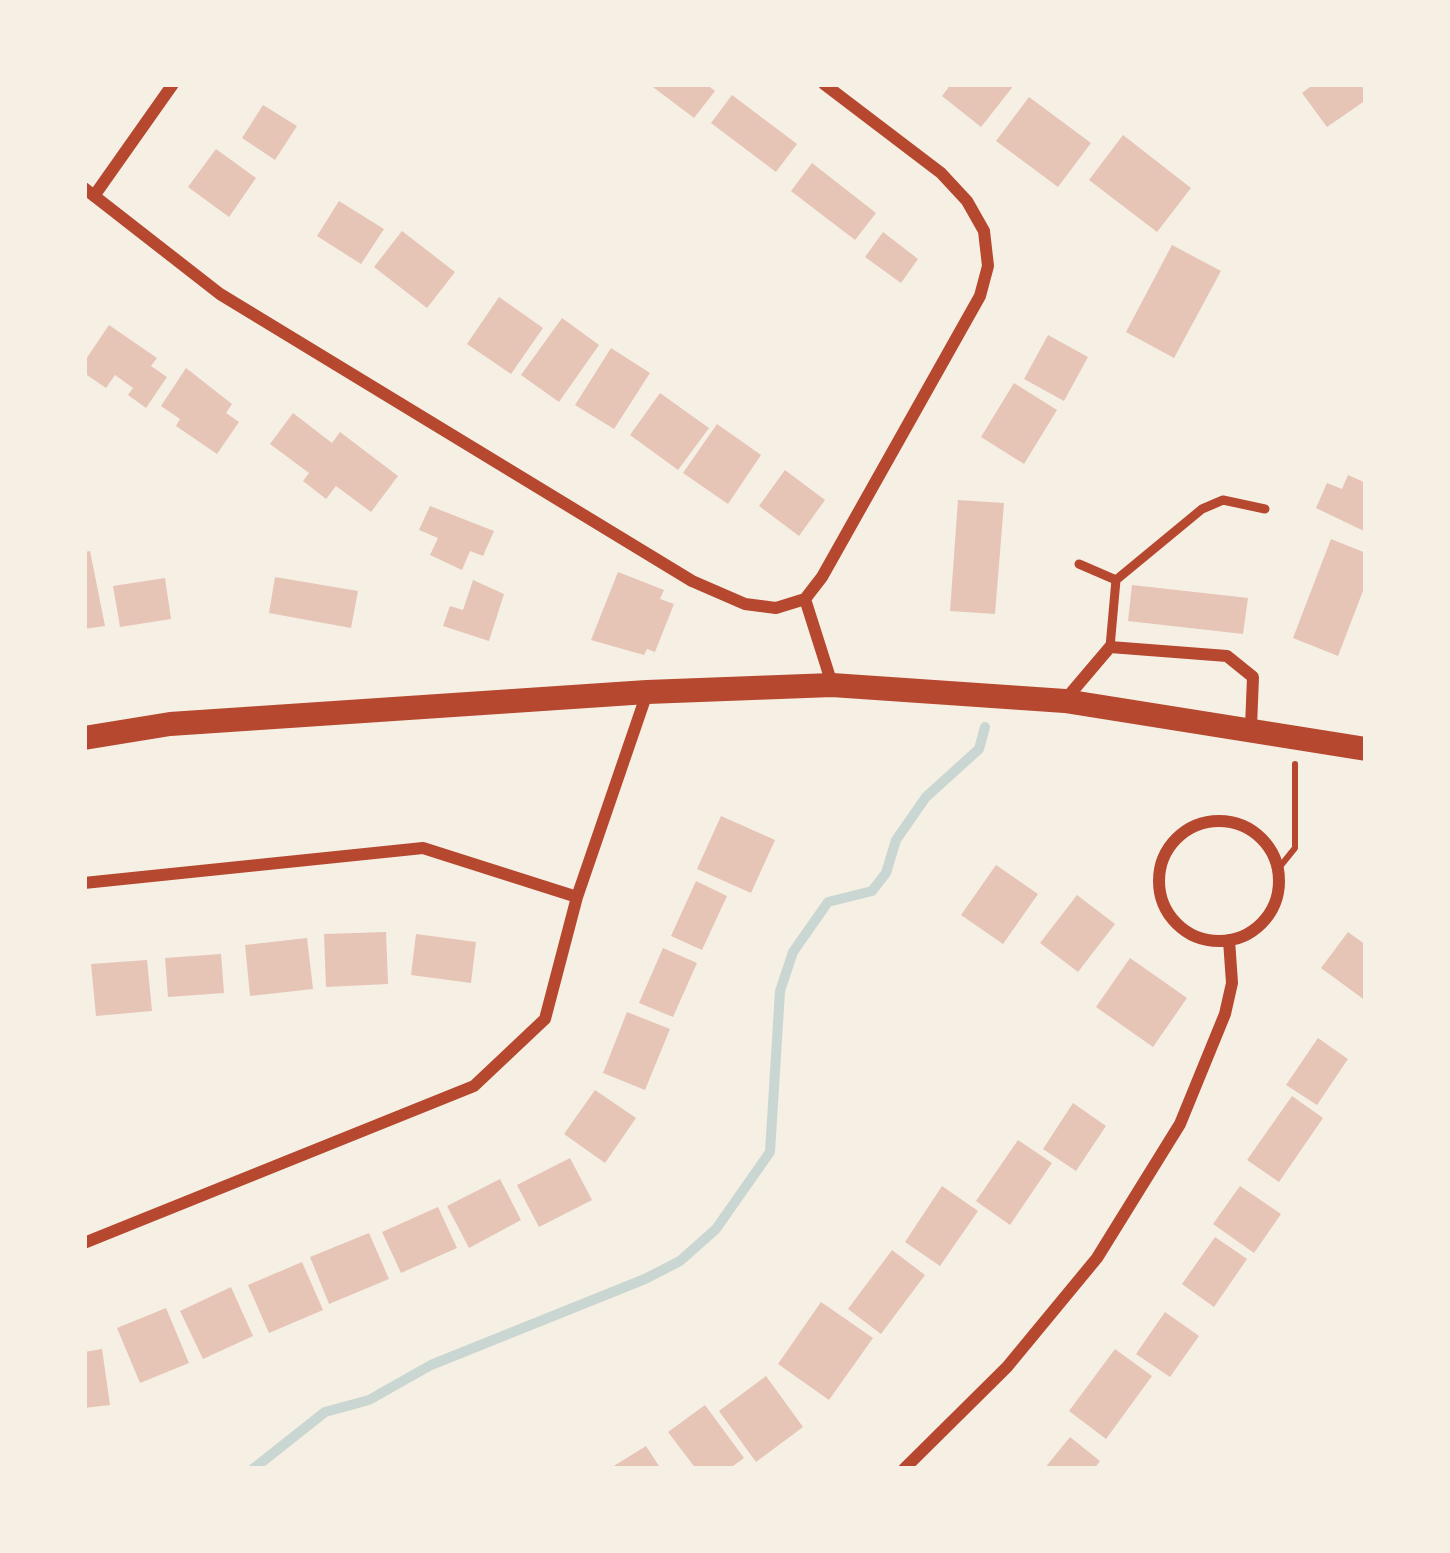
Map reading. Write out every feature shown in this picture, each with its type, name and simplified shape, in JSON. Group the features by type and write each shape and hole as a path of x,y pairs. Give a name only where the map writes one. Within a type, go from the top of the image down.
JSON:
{"main road":[{"path":"84,738 170,724 647,692 832,685 1064,701 1251,727 1366,749"}],"street":[{"path":"173,84 89,192 220,294 692,580 745,604 776,608 805,598 972,310 988,266 984,231 967,201 941,173 824,84"},
{"path":"805,598 832,685"},
{"path":"1064,701 1110,647 1227,656 1252,677 1251,727"},
{"path":"84,1243 474,1086 545,1018 577,897 647,692"},
{"path":"1206,821 1230,821 1252,830 1269,846 1278,868 1279,893 1269,915 1251,932 1228,940 1206,940 1184,930 1168,914 1160,893 1160,870 1168,848 1184,831 1206,821"},
{"path":"84,883 423,848 577,897"},
{"path":"904,1469 1007,1367 1097,1258 1180,1124 1225,1014 1232,983 1228,940"}],"lane":[{"path":"1110,647 1116,580 1202,509 1223,500 1265,509"},
{"path":"1079,564 1116,580"}],"path":[{"path":"1278,868 1295,848 1295,759 1330,765 1334,741"}],"building":[{"path":"649,84 706,84 715,91 694,118"},
{"path":"951,84 1015,84 981,127 942,96"},
{"path":"1314,84 1366,84 1366,100 1327,127 1302,93"},
{"path":"732,95 797,144 776,172 711,123"},
{"path":"1029,97 1091,143 1058,187 996,141"},
{"path":"263,105 297,126 275,160 242,138"},
{"path":"1123,135 1191,188 1157,232 1089,180"},
{"path":"216,149 256,178 229,217 188,187"},
{"path":"812,163 876,213 855,240 791,191"},
{"path":"339,201 384,229 361,264 317,236"},
{"path":"402,231 455,272 427,308 374,267"},
{"path":"883,232 918,259 901,283 865,257"},
{"path":"1172,245 1221,271 1174,358 1126,332"},
{"path":"499,297 543,328 511,374 467,344"},
{"path":"562,318 599,345 559,402 521,375"},
{"path":"109,325 157,358 151,366 167,377 146,408 128,395 133,388 115,375 106,388 84,373 84,362"},
{"path":"1048,335 1088,357 1064,401 1024,379"},
{"path":"611,348 650,373 614,429 575,405"},
{"path":"186,368 232,404 226,413 239,422 217,454 176,426 180,419 161,406"},
{"path":"1014,383 1057,410 1024,464 981,437"},
{"path":"660,393 709,428 678,470 630,435"},
{"path":"293,413 332,443 340,432 398,476 371,512 336,486 326,499 303,481 309,473 270,444"},
{"path":"717,424 761,455 728,504 683,473"},
{"path":"785,470 825,500 799,536 759,506"},
{"path":"1348,475 1366,483 1366,532 1316,508 1327,483 1342,489"},
{"path":"958,500 1004,503 995,614 950,611"},
{"path":"430,506 494,531 483,556 470,551 462,570 430,555 438,538 419,530"},
{"path":"1331,539 1366,553 1366,583 1338,656 1293,638"},
{"path":"90,551 105,626 84,629 84,552"},
{"path":"618,572 664,590 660,599 674,604 655,652 647,649 644,655 591,640"},
{"path":"275,577 358,591 351,628 269,613"},
{"path":"165,578 171,619 120,627 113,586"},
{"path":"473,580 504,594 489,641 443,626 450,606 463,610"},
{"path":"1132,585 1248,598 1243,634 1128,621"},
{"path":"721,816 775,840 751,893 697,869"},
{"path":"996,865 1038,894 1003,944 961,915"},
{"path":"696,881 727,896 702,950 671,936"},
{"path":"1077,895 1115,924 1078,972 1040,943"},
{"path":"386,932 388,984 326,987 324,934"},
{"path":"1348,932 1366,945 1366,1001 1321,968"},
{"path":"416,934 476,942 471,983 411,975"},
{"path":"307,938 313,989 250,996 245,945"},
{"path":"663,948 697,963 673,1017 639,1003"},
{"path":"221,954 224,993 168,997 165,958"},
{"path":"1130,958 1187,998 1153,1047 1096,1007"},
{"path":"147,960 152,1011 96,1016 91,964"},
{"path":"627,1012 670,1029 645,1090 603,1073"},
{"path":"1318,1038 1348,1059 1317,1105 1286,1085"},
{"path":"595,1090 636,1118 605,1163 564,1134"},
{"path":"1292,1096 1323,1118 1279,1182 1247,1160"},
{"path":"1073,1103 1106,1126 1076,1171 1043,1149"},
{"path":"1018,1140 1052,1163 1010,1225 976,1201"},
{"path":"570,1158 592,1200 539,1227 517,1185"},
{"path":"500,1179 521,1220 469,1248 447,1206"},
{"path":"942,1186 978,1211 940,1266 905,1242"},
{"path":"1240,1186 1281,1214 1254,1253 1213,1224"},
{"path":"438,1207 457,1248 401,1273 382,1232"},
{"path":"369,1233 389,1279 329,1304 310,1257"},
{"path":"1215,1237 1247,1259 1214,1307 1182,1284"},
{"path":"892,1250 925,1275 881,1334 848,1309"},
{"path":"302,1262 323,1310 269,1333 248,1285"},
{"path":"231,1287 253,1336 203,1359 180,1311"},
{"path":"821,1302 873,1338 829,1400 778,1364"},
{"path":"166,1308 189,1363 140,1383 117,1328"},
{"path":"1165,1312 1199,1336 1170,1377 1136,1354"},
{"path":"102,1349 110,1405 84,1408 84,1352"},
{"path":"1115,1349 1152,1376 1106,1439 1069,1411"},
{"path":"766,1376 803,1427 756,1462 719,1411"},
{"path":"705,1405 744,1458 729,1469 696,1469 668,1432"},
{"path":"1070,1437 1100,1461 1094,1469 1044,1469"},
{"path":"646,1446 661,1469 609,1469"}],"waterway":[{"path":"253,1469 325,1412 369,1400 431,1365 645,1279 680,1261 716,1229 770,1152 780,991 793,952 828,902 872,891 886,873 896,840 926,797 979,749 985,727"}]}
